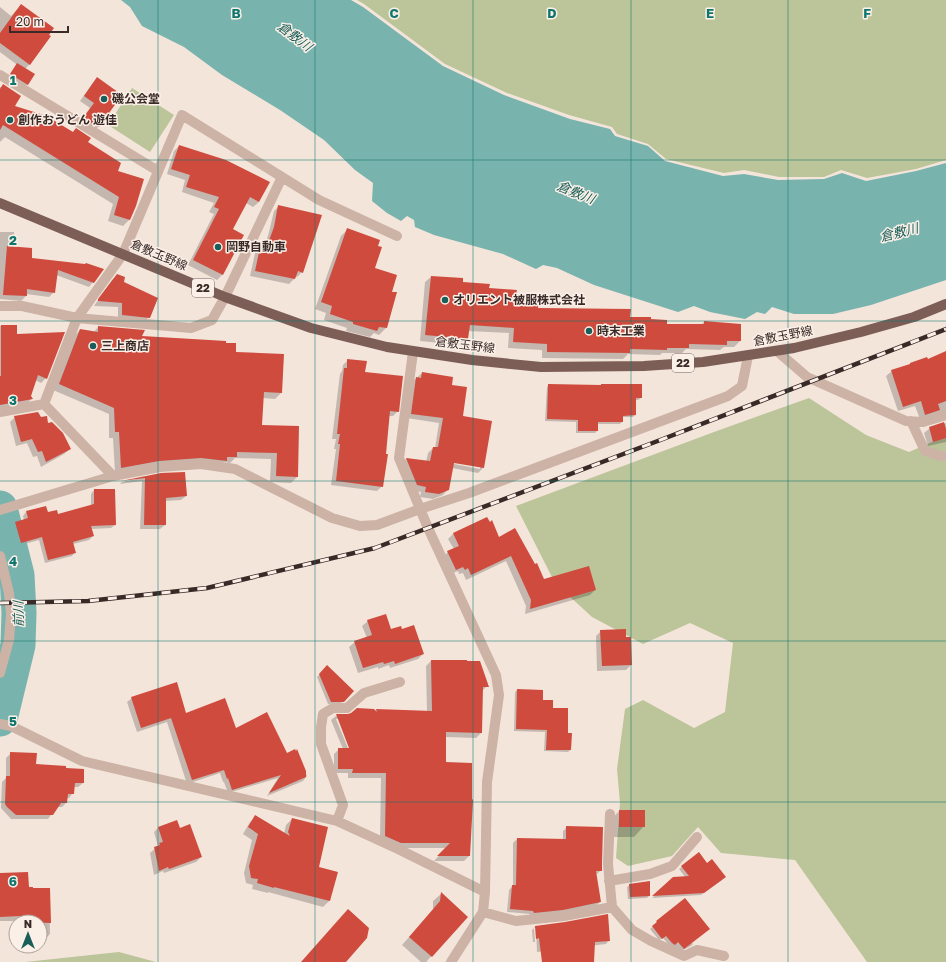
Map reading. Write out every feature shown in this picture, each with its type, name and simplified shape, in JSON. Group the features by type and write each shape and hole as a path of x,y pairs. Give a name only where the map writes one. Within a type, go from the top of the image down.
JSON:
{"main road":[{"name":"倉敷玉野線","path":"0,203 225,297 311,328 387,347 472,360 541,367 644,366 703,362 794,348 861,332 914,317 946,304"}],"street":[{"path":"0,75 158,171"},
{"path":"44,404 77,318 123,254 182,115 319,200 397,236"},
{"path":"0,306 22,306 77,318 191,328 212,320 225,297 282,177"},
{"path":"777,350 807,377 906,421 923,422 946,415"},
{"path":"413,352 399,458 428,528 496,676 499,695 487,782 485,892 483,912 451,962"},
{"path":"5,508 113,476 160,467 201,464 235,469 332,518 360,526 377,525 420,508 477,490 728,396 742,386 748,356"},
{"path":"0,412 44,404"},
{"path":"44,404 113,476"},
{"path":"911,421 925,451 946,456"},
{"path":"0,556 9,593 11,614 9,640 0,673"},
{"path":"337,821 343,805 321,744 323,714 333,708 347,708 364,693 400,682"},
{"path":"3,724 82,761 337,821 485,892"},
{"path":"610,814 608,864 612,906 632,930 651,941 684,956 697,950 724,956"},
{"path":"609,881 650,874 672,866 697,837"},
{"path":"483,912 516,921 564,916 612,906"}],"green space":[{"path":"357,0 946,0 946,160 916,169 867,178 841,170 824,177 779,177 744,170 724,173 666,159 648,144 617,134 612,127 569,115 507,93 445,64"},
{"path":"132,88 174,115 150,152 108,125"},
{"path":"809,398 866,435 909,452 946,436 946,962 867,962 795,860 721,853 698,827 672,856 628,866 616,858 620,803 617,769 625,709 643,700 694,728 725,712 733,643 690,623 643,644 592,617 555,583 516,506"},
{"path":"119,952 156,962 25,962"}],"water":[{"name":"倉敷川","path":"121,0 351,0 363,7 443,66 504,95 570,119 610,129 615,136 648,146 665,161 723,176 744,174 778,180 824,179 842,173 866,181 916,171 946,163 946,280 871,305 833,314 794,314 772,307 765,314 757,312 745,319 710,312 694,306 678,312 594,285 557,268 543,265 536,269 503,254 434,235 415,227 414,220 407,216 401,221 387,213 372,201 373,183 355,170 324,140 280,110 222,75 184,47 142,26 130,7"}],"building":[{"path":"21,4 54,28 49,35 51,36 30,65 0,43 0,33"},
{"path":"17,63 35,74 28,85 10,74"},
{"name":"磯公会堂","path":"97,77 122,95 99,127 83,118 94,103 84,96"},
{"path":"3,84 21,96 15,106 50,117 73,132 76,128 91,138 88,142 121,163 118,171 144,179 130,220 114,215 119,197 3,125 0,130 0,89"},
{"path":"179,145 226,160 270,182 259,202 250,197 233,229 244,235 223,275 193,260 219,209 214,207 219,197 186,187 190,175 171,169"},
{"path":"278,205 322,215 303,273 298,271 295,279 255,271 261,243 267,246 274,227"},
{"path":"347,228 380,240 378,246 382,247 375,268 397,275 392,292 397,292 387,328 379,327 377,331 353,324 353,322 330,314 332,306 321,302"},
{"path":"7,246 32,248 32,258 86,263 104,269 94,283 58,270 55,293 27,289 27,296 3,295"},
{"path":"117,274 125,277 124,282 158,298 150,318 122,315 122,303 98,301"},
{"path":"431,276 463,278 463,282 490,284 489,288 517,290 516,295 539,296 538,308 631,309 630,317 651,317 651,319 667,320 667,324 704,324 704,321 741,324 741,341 727,341 727,345 689,344 689,348 667,348 667,350 630,349 630,353 547,352 547,344 513,342 514,328 470,325 468,339 425,335"},
{"path":"1,325 17,325 17,334 65,332 47,379 38,375 31,396 33,399 0,405"},
{"path":"98,326 145,330 142,336 226,341 226,343 236,343 236,352 284,354 282,393 264,392 262,425 299,426 298,477 276,476 277,453 237,452 237,457 227,457 227,461 201,458 159,461 121,468 119,432 115,432 114,408 59,384 80,329 98,332"},
{"path":"946,351 946,401 938,404 940,410 925,415 921,401 903,407 891,370 927,357 928,359"},
{"path":"347,359 367,361 365,372 403,376 399,412 390,411 386,454 388,454 383,487 336,481 340,444 338,444 340,434 337,434 344,368 347,368"},
{"path":"422,372 453,377 452,385 467,387 463,416 492,421 484,468 454,463 449,490 439,494 425,492 426,487 417,485 406,458 430,461 433,447 438,447 443,418 411,414 416,377 421,378"},
{"path":"548,384 642,384 642,398 636,398 636,415 623,416 623,422 598,422 598,431 578,431 578,420 547,419"},
{"path":"38,412 41,417 47,416 48,423 52,422 63,433 71,449 46,462 42,451 38,452 32,439 21,442 14,416"},
{"path":"944,422 946,438 933,442 929,427"},
{"path":"185,472 187,496 166,498 166,525 144,525 145,478 121,481 161,473"},
{"path":"94,489 115,489 116,525 91,526 94,536 73,542 76,553 48,560 42,537 21,543 15,522 28,518 26,511 46,506 48,512 57,510 58,514 94,504"},
{"path":"487,517 490,522 492,520 499,537 515,528 535,564 537,563 544,579 589,566 596,590 530,609 531,600 511,556 471,575 468,568 465,570 463,567 456,570 447,551 459,546 453,533"},
{"path":"386,614 391,629 401,626 402,629 414,625 424,654 395,664 394,661 384,664 383,662 363,668 354,641 372,635 367,620"},
{"path":"626,629 626,637 631,637 632,665 602,666 600,630"},
{"path":"431,660 480,661 489,687 483,687 482,733 446,732 446,762 472,763 473,800 470,856 437,856 450,843 401,843 385,836 386,773 352,773 353,769 338,769 338,748 349,748 336,714 348,714 357,708 374,709 377,712 376,709 432,711"},
{"path":"327,665 354,691 344,702 331,702 319,674"},
{"path":"177,682 186,713 225,698 236,728 267,712 287,753 295,749 296,751 297,749 306,771 306,777 269,793 281,775 232,790 224,770 192,780 171,718 141,728 131,697"},
{"path":"517,689 543,690 543,700 553,700 553,708 568,708 568,733 572,733 571,750 546,750 547,730 516,729"},
{"path":"10,752 37,753 36,764 84,769 84,783 75,783 74,794 68,794 67,803 61,803 53,815 16,815 5,804 6,776 10,776"},
{"path":"619,810 645,810 645,827 619,827"},
{"path":"255,815 290,836 288,832 292,818 328,827 319,867 338,872 330,901 274,888 257,883 258,879 251,878 249,866 258,834 248,827"},
{"path":"177,820 180,828 190,824 202,857 159,871 154,847 163,842 158,827"},
{"path":"566,826 603,827 602,871 596,871 601,902 563,910 534,913 533,911 510,909 512,885 516,885 517,838 566,839"},
{"path":"699,852 707,863 712,859 726,877 704,893 652,896 673,877 689,876 681,866"},
{"path":"28,872 29,887 50,888 51,923 48,923 48,914 8,914 8,917 0,917 0,873"},
{"path":"650,881 650,896 630,897 629,884"},
{"path":"441,892 468,917 432,957 409,937 440,901"},
{"path":"685,898 710,929 684,949 678,942 675,945 672,943 666,936 662,939 652,926 657,922 656,921"},
{"path":"348,909 369,928 367,938 346,962 301,962"},
{"path":"608,914 610,941 595,942 594,962 542,962 539,938 536,939 535,926"}],"waterway":[{"name":"前川","path":"0,508 17,575 19,613 18,645 0,719"}],"railway":[{"path":"0,603 88,601 207,588 375,548 663,439 946,329"}],"place":[{"name":"磯公会堂","path":"104,99"},
{"name":"創作おうどん 遊佳","path":"10,120"},
{"name":"岡野自動車","path":"218,247"},
{"name":"オリエント被服株式会社","path":"445,300"},
{"name":"時末工業","path":"589,331"},
{"name":"三上商店","path":"93,346"}]}
